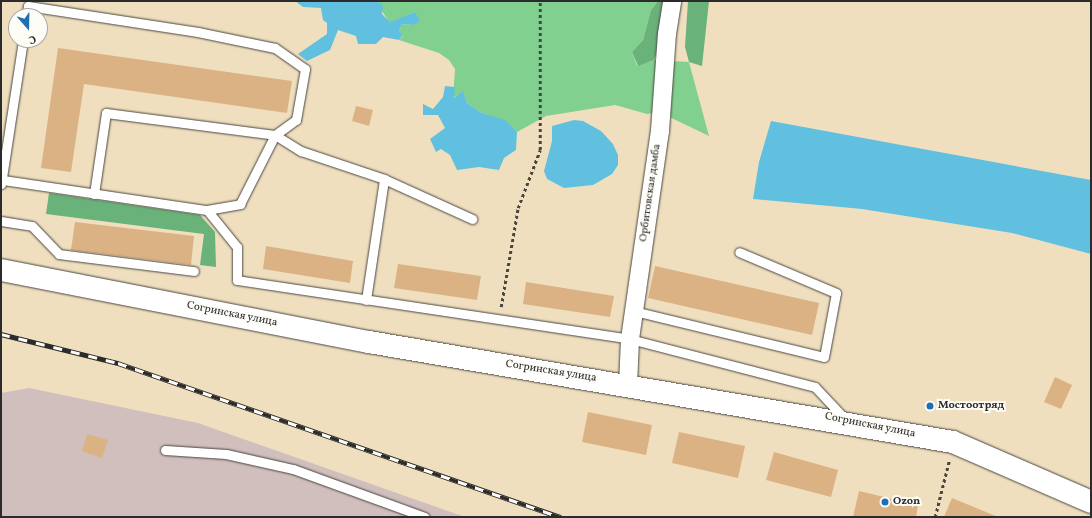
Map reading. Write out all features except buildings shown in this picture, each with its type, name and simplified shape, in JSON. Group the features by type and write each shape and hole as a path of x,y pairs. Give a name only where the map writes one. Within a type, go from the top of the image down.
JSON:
{"street":[{"name":"Орбитовская дамба","path":"628,385 630,339 660,131 667,34 672,1"},
{"name":"Согринская улица","path":"1,270 369,342 628,385 954,442 1091,502"}],"lane":[{"path":"28,8 28,6 41,8"},
{"path":"22,48 2,182 207,210 240,204 275,134 296,120 305,69 275,48 198,32 48,9"},
{"path":"94,194 106,113 275,134 301,151 384,180 472,219"},
{"path":"366,300 384,180"},
{"path":"207,210 237,247 237,280 630,339 815,387 849,423"},
{"path":"1,221 32,226 59,254 194,271"},
{"path":"634,311 824,357 836,293 740,252"},
{"path":"165,450 226,454 293,469 425,517"}],"path":[{"path":"498,320 518,208 540,150 540,1"},
{"path":"935,517 954,442"}],"shaded area":[{"path":"29,388 198,423 465,517 1,517 1,393"}],"green space":[{"path":"375,1 658,1 651,10 643,40 632,52 637,66 654,60 689,62 709,136 659,112 647,114 615,105 546,116 517,132 505,121 482,113 467,103 463,92 453,98 455,69 449,60 439,53 399,40 403,36 399,31 402,24 413,25 415,12 390,23"},
{"path":"658,1 669,1 665,29 654,60 638,66 632,52 643,40 651,10"},
{"path":"688,1 709,1 702,66 689,62 685,47"},
{"path":"49,193 200,215 215,232 216,267 200,265 204,234 46,214"}],"water":[{"path":"295,1 375,1 383,5 382,14 390,22 415,12 420,21 413,25 402,24 399,31 403,35 399,40 383,37 376,44 358,44 356,36 338,30 330,50 307,61 298,54 327,34 327,23 323,20 321,8 303,7"},
{"path":"445,86 455,87 454,98 463,91 467,103 482,113 505,120 517,132 516,150 504,158 499,170 479,167 457,170 450,155 441,149 436,152 430,139 445,128 438,115 423,115 423,104 433,109 443,97"},
{"path":"574,120 583,121 601,131 613,144 618,155 618,165 612,174 593,185 564,188 547,179 544,171 552,141 552,126"},
{"path":"771,121 1091,180 1091,254 1012,233 862,209 753,199 759,162"}],"railway":[{"path":"1,334 118,363 561,517"}],"place":[{"name":"Мостоотряд","path":"930,406"},
{"name":"Ozon","path":"885,502"}]}
